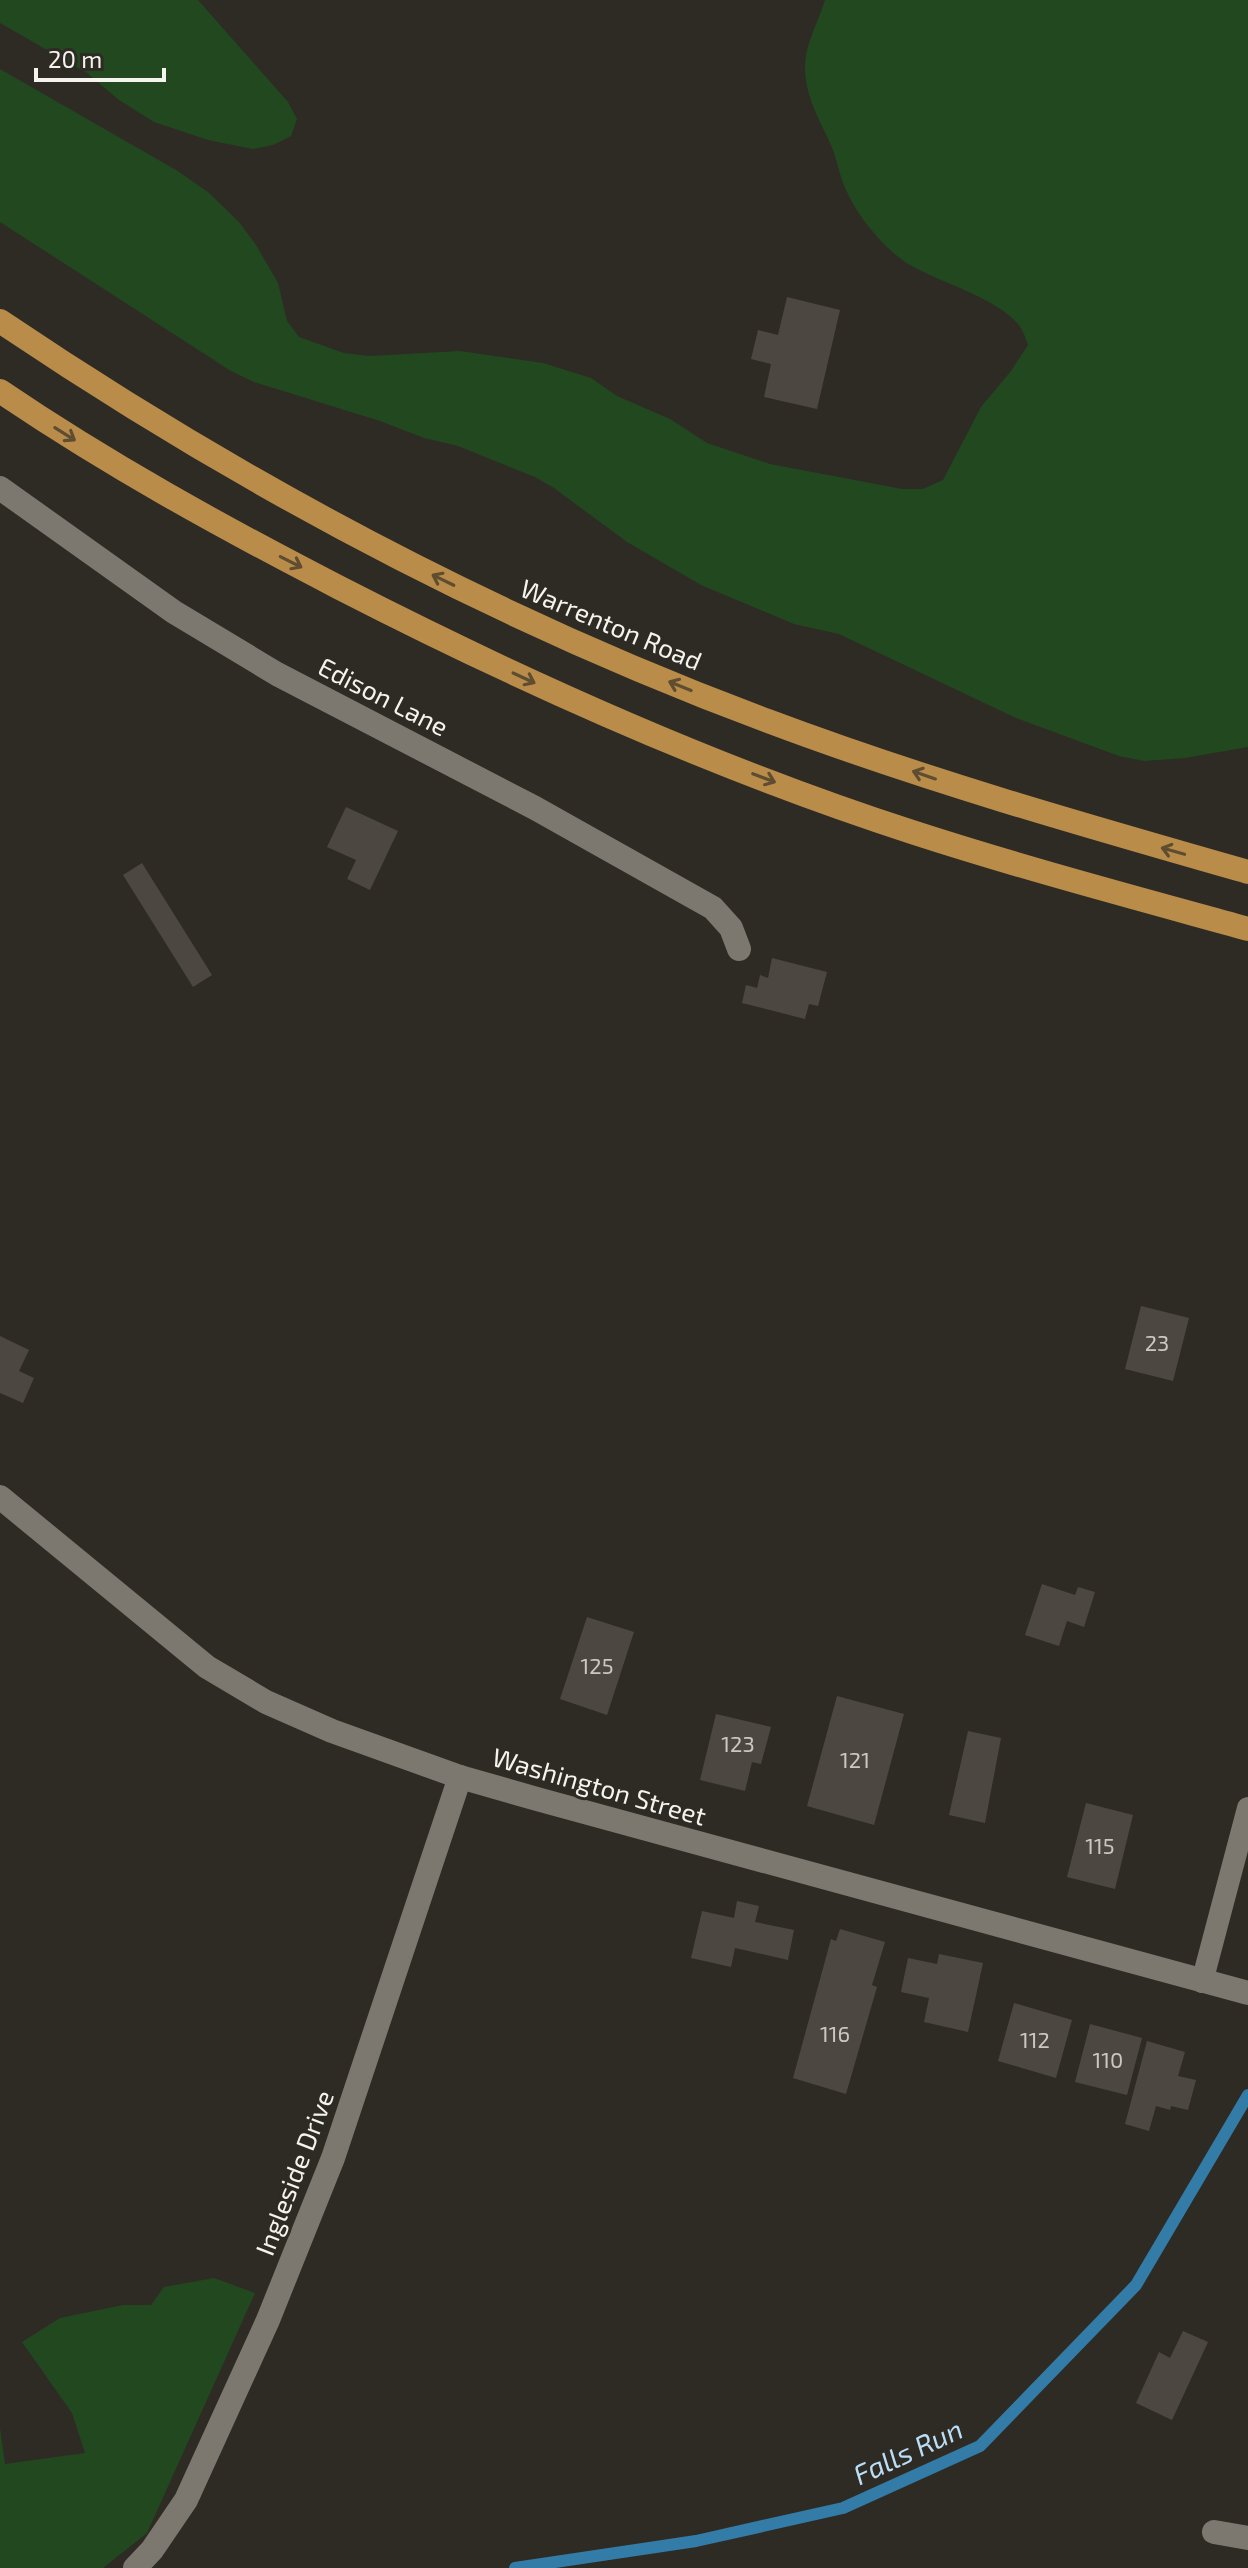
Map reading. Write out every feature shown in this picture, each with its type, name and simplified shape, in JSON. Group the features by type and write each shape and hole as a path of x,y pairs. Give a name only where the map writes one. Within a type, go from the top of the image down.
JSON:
{"main road":[{"name":"Warrenton Road","path":"0,321 161,424 360,539 609,658 768,722 933,778 1248,872"},
{"path":"0,391 153,489 238,535 402,619 638,730 910,831 1065,879 1248,929"}],"street":[{"name":"Edison Lane","path":"0,488 174,612 264,666 535,808 713,908 731,928 739,949"},
{"name":"Washington Street","path":"0,1497 207,1667 266,1702 319,1725 460,1777 1248,1993"},
{"name":"Ingleside Drive","path":"135,2568 152,2550 186,2500 268,2320 333,2158 460,1777"},
{"path":"1214,2532 1248,2538"}],"lane":[{"path":"1202,1982 1248,1808"}],"green space":[{"path":"0,0 198,0 288,102 297,119 291,136 273,145 253,149 208,140 154,122 119,100 87,73 0,23"},
{"path":"825,0 1248,0 1248,747 1185,758 1144,761 1119,756 1016,718 839,634 794,624 701,585 627,542 535,477 458,446 424,438 254,382 231,371 0,222 0,69 176,170 208,192 239,222 256,245 278,283 287,321 299,337 344,353 369,356 460,351 543,363 591,378 617,396 670,419 707,443 770,464 902,489 923,489 943,480 981,407 1028,345 1021,328 1000,309 900,258 879,239 853,204 814,109 806,80 807,52"},
{"path":"214,2278 255,2293 147,2533 103,2568 0,2568 0,2428 5,2464 85,2453 72,2413 22,2342 60,2318 123,2305 151,2305 164,2287"}],"building":[{"path":"787,297 840,310 817,409 764,397 771,364 751,359 758,330 778,335"},
{"path":"346,807 398,831 370,890 347,879 356,860 327,847"},
{"path":"142,863 212,975 193,987 123,875"},
{"path":"772,958 827,972 818,1006 809,1004 805,1019 742,1003 746,985 757,988 760,975 768,978"},
{"path":"1141,1306 1189,1318 1173,1381 1125,1369"},
{"path":"0,1336 29,1350 19,1371 34,1378 23,1403 0,1393"},
{"path":"1042,1584 1075,1595 1078,1587 1095,1592 1084,1627 1067,1621 1059,1646 1025,1635"},
{"path":"587,1617 634,1632 607,1715 560,1699"},
{"path":"837,1696 904,1714 874,1825 807,1806"},
{"path":"716,1714 771,1727 761,1764 752,1762 745,1791 700,1780"},
{"path":"968,1731 1001,1738 985,1823 949,1815"},
{"path":"1086,1803 1133,1815 1115,1889 1067,1877"},
{"path":"737,1901 759,1906 755,1922 794,1930 788,1960 735,1948 731,1967 691,1958 702,1911 734,1918"},
{"path":"840,1929 885,1942 872,1985 877,1987 846,2094 793,2078 831,1939 836,1941"},
{"path":"939,1954 983,1963 968,2032 924,2022 929,1998 901,1992 908,1958 937,1964"},
{"path":"1014,2003 1072,2020 1056,2078 998,2061"},
{"path":"1090,2024 1142,2038 1127,2095 1075,2082"},
{"path":"1147,2041 1185,2052 1178,2076 1196,2080 1188,2110 1156,2106 1149,2131 1125,2124"},
{"path":"1183,2331 1208,2342 1172,2420 1136,2403 1159,2352 1170,2358"}],"waterway":[{"name":"Falls Run","path":"515,2568 696,2541 843,2508 980,2446 1136,2285 1248,2095"}]}
